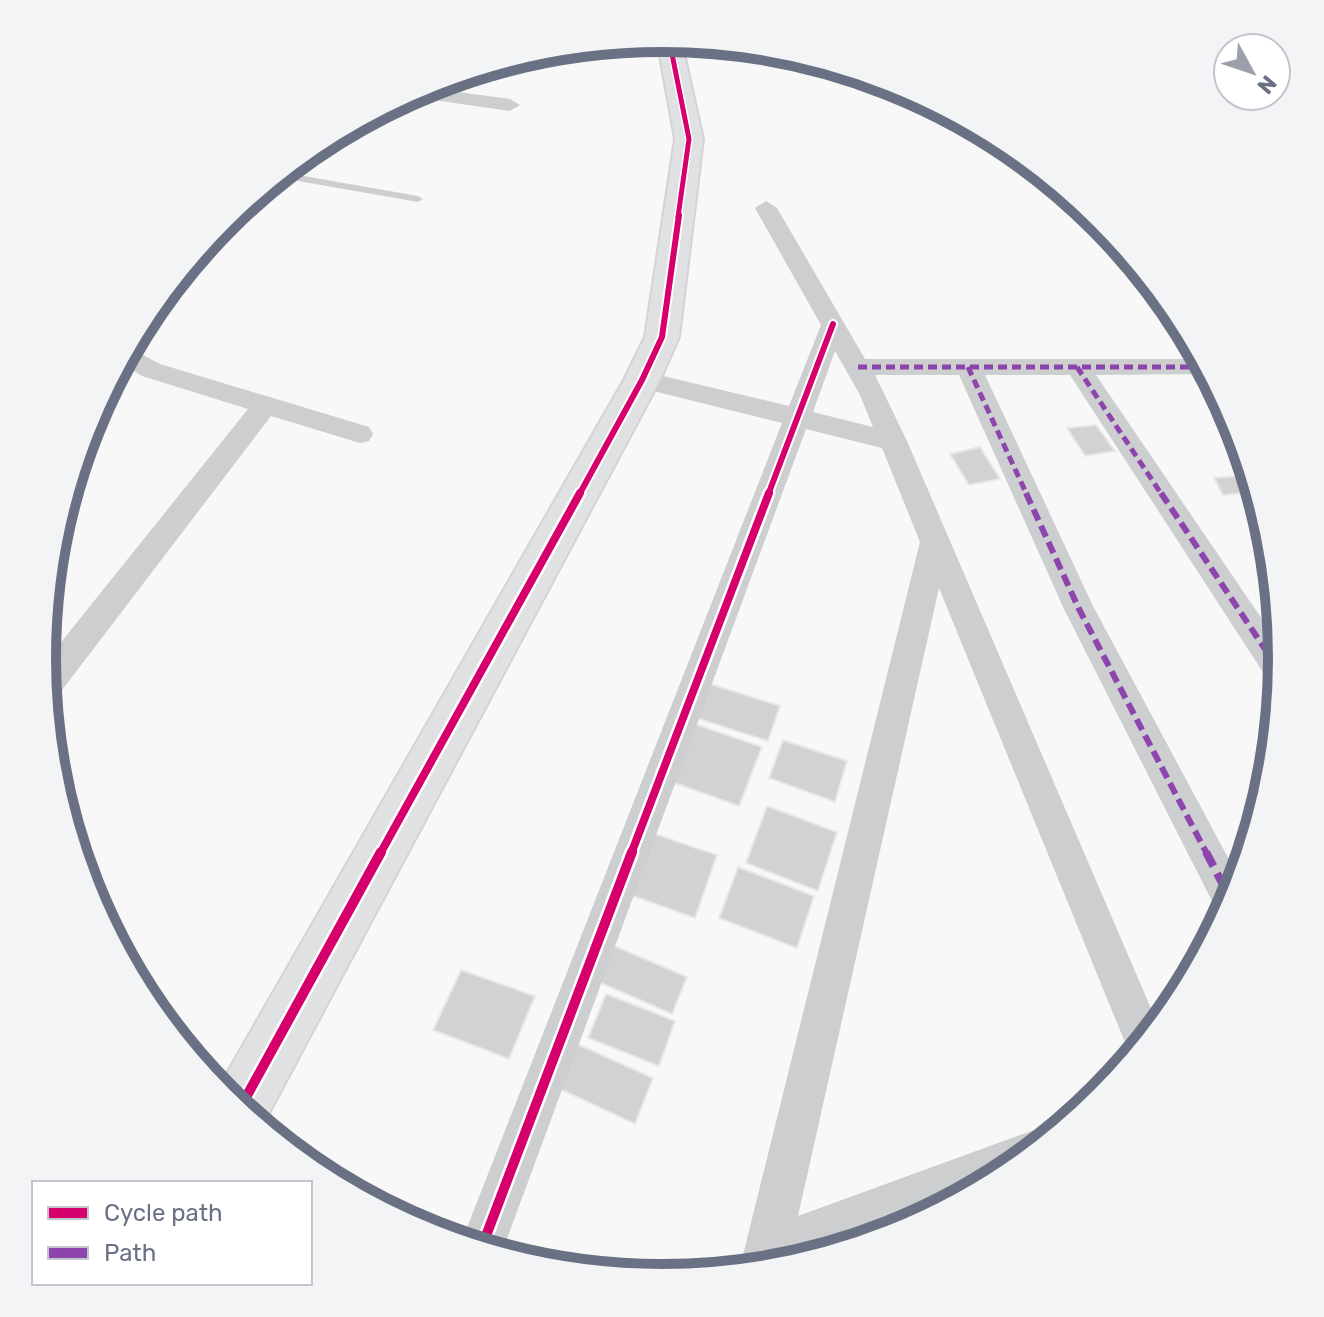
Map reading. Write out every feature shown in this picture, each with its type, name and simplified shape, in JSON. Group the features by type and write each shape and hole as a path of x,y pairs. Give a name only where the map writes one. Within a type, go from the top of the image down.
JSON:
{"street":[{"path":"245,1098 642,380 662,337 689,139 672,52"},
{"path":"437,95 510,105"},
{"path":"766,208 858,367 893,441 1140,1031"},
{"path":"485,1238 833,324"},
{"path":"134,360 151,370 360,434"},
{"path":"858,367 1194,367"},
{"path":"968,367 1079,609 1224,886"},
{"path":"1077,367 1268,653"},
{"path":"642,380 893,441"},
{"path":"56,672 265,406"},
{"path":"766,1256 935,541"},
{"path":"786,1252 985,1172"}],"lane":[{"path":"292,177 418,199"}],"building":[{"path":"1096,425 1115,451 1085,456 1067,428"},
{"path":"980,447 1000,479 969,485 950,454"},
{"path":"1240,476 1245,493 1223,495 1214,478"},
{"path":"704,682 780,706 768,741 690,716"},
{"path":"692,723 762,747 739,806 666,780"},
{"path":"783,740 847,761 835,802 769,778"},
{"path":"767,806 837,832 818,891 746,863"},
{"path":"646,831 717,855 695,918 622,892"},
{"path":"738,867 814,896 797,948 719,918"},
{"path":"603,941 687,977 672,1014 587,977"},
{"path":"461,970 535,996 509,1059 433,1030"},
{"path":"606,994 675,1021 659,1066 588,1038"},
{"path":"568,1040 653,1078 635,1124 549,1084"}],"marked path":[{"path":"858,367 1194,367"},
{"path":"968,367 1079,609 1224,886"},
{"path":"1077,367 1268,653"}],"cycle path":[{"path":"245,1098 642,380 662,337 689,139 672,52"},
{"path":"485,1238 833,324"}]}
